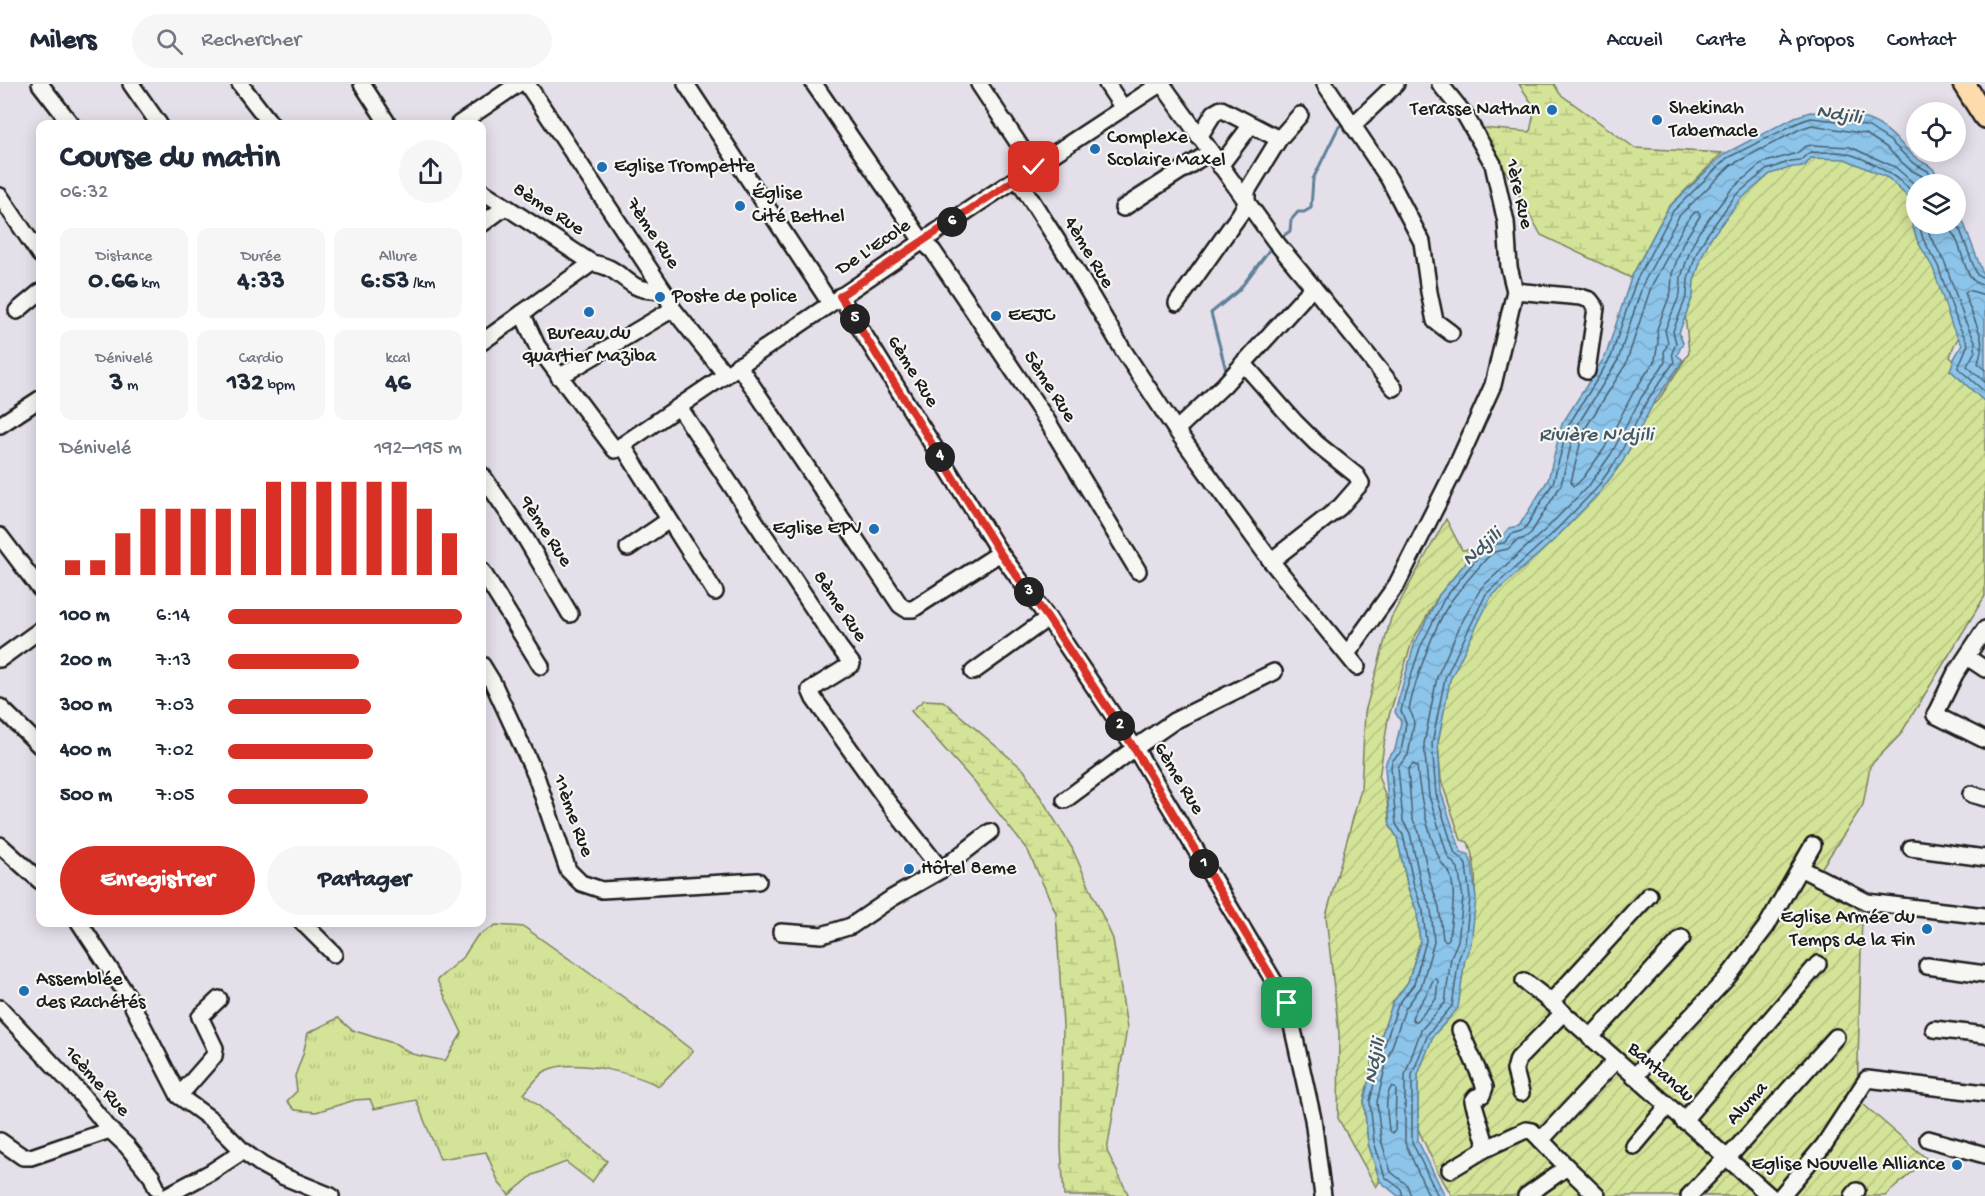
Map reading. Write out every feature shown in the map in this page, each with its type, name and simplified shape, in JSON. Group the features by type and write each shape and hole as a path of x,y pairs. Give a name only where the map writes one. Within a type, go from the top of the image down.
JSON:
{"highway":[{"path":"1965,84 1985,117"}],"street":[{"path":"40,84 68,120"},
{"path":"130,84 156,120"},
{"path":"240,84 268,120"},
{"path":"362,84 385,120"},
{"path":"464,120 498,90 518,84"},
{"name":"7ème Rue","path":"526,84 664,291 673,309 726,375"},
{"name":"6ème Rue","path":"686,84 835,299 1000,553 1048,618 1134,748 1287,1003 1313,1119 1323,1196"},
{"name":"5ème Rue","path":"814,84 922,241 933,251 1046,419 1138,571"},
{"path":"979,84 1034,167"},
{"path":"1107,84 1123,108"},
{"path":"1161,84 1312,287 1394,388"},
{"name":"De L'Ecole","path":"618,448 835,299 1161,84"},
{"path":"1325,84 1389,179 1422,242 1435,321 1451,333"},
{"path":"1348,121 1396,84"},
{"name":"1ère Rue","path":"1440,84 1464,115 1493,164 1506,222 1509,267 1515,291"},
{"path":"1199,137 1217,109 1221,109 1279,139"},
{"path":"1177,303 1247,202 1248,191 1279,139 1300,115"},
{"path":"1220,166 1251,125"},
{"path":"1123,208 1210,152"},
{"name":"4ème Rue","path":"1017,178 1071,262 1123,350 1176,430 1271,561 1357,667"},
{"name":"8ème Rue","path":"486,193 592,263 606,266 636,287 664,291"},
{"path":"0,196 36,249"},
{"path":"486,221 505,207"},
{"path":"486,339 592,263"},
{"path":"1176,430 1224,386 1312,287"},
{"path":"1347,654 1397,584 1455,469 1493,385 1515,291 1581,297 1590,300 1596,308 1587,371"},
{"path":"17,311 36,295"},
{"path":"559,376 673,309"},
{"path":"522,313 537,346 618,448 669,520 715,592"},
{"path":"1243,363 1294,421 1316,443 1356,475 1361,483 1340,507 1271,561"},
{"path":"738,365 900,605 906,609 913,609 1000,553"},
{"path":"0,425 36,402"},
{"name":"8ème Rue","path":"679,407 852,664 810,690 814,699 890,805 941,870"},
{"name":"9ème Rue","path":"486,481 526,539 570,614"},
{"path":"628,548 669,520"},
{"path":"0,536 36,584"},
{"path":"486,577 541,666"},
{"path":"973,672 1048,618"},
{"path":"1985,628 1945,691 1935,715 1985,740"},
{"path":"0,659 36,633"},
{"path":"1967,657 1985,669"},
{"name":"11ème Rue","path":"486,672 536,776 568,870 581,883 602,890 758,880"},
{"path":"1065,800 1174,721 1274,672"},
{"path":"0,707 36,742"},
{"path":"781,932 822,935 851,926 892,898 941,870 990,832"},
{"path":"0,845 36,877"},
{"path":"1634,1077 1727,978 1766,927 1813,845"},
{"path":"1911,848 1985,858"},
{"path":"1800,868 1868,902 1985,916"},
{"path":"1551,1002 1649,895"},
{"path":"82,927 127,995 179,1095 212,1120 243,1151 262,1165 282,1176 331,1196"},
{"path":"307,927 334,954"},
{"path":"1590,1038 1682,938"},
{"path":"1683,1121 1818,964"},
{"path":"1927,966 1985,974"},
{"name":"Bantandu","path":"1524,981 1551,1002 1770,1196"},
{"path":"179,1095 214,1056 215,1048 200,1017 219,999"},
{"name":"16ème Rue","path":"0,1008 81,1094 110,1130 136,1157 161,1191"},
{"path":"1521,1093 1515,1070 1518,1059 1563,1013"},
{"path":"1934,1029 1985,1035"},
{"path":"1460,1030 1485,1087 1482,1095 1476,1096 1473,1101 1487,1148"},
{"name":"Aluma","path":"1689,1196 1733,1152 1836,1037"},
{"path":"1543,1142 1616,1061"},
{"path":"1781,1196 1824,1144 1868,1079 1985,1093"},
{"path":"1634,1146 1667,1107"},
{"path":"0,1141 23,1157 31,1157 110,1130"},
{"path":"1450,1170 1487,1148 1526,1130 1532,1131 1597,1196"},
{"path":"1928,1139 1985,1155"},
{"path":"161,1191 211,1172 243,1151"},
{"path":"1526,1196 1567,1167"}],"green space":[{"path":"1519,84 1554,84 1560,94 1635,148 1722,153 1668,208 1631,278 1541,235 1482,128 1530,132 1535,108"},
{"path":"1845,147 1906,190 1906,234 1921,234 1962,333 1950,357 1985,390 1985,596 1900,735 1870,766 1863,805 1819,872 1862,913 1857,1099 1927,1159 1885,1196 1452,1196 1418,1129 1418,1063 1475,894 1475,872 1468,842 1461,840 1441,780 1437,731 1450,668 1472,620 1641,412 1658,401 1689,353 1684,305 1703,241 1770,162"},
{"path":"1446,519 1462,550 1477,549 1439,595 1412,642 1388,719 1379,778 1387,801 1390,826 1397,837 1408,888 1417,912 1420,942 1408,982 1393,1002 1373,1060 1364,1101 1368,1143 1380,1181 1376,1187 1338,1118 1339,1034 1326,916 1361,789 1365,712 1391,618"},
{"path":"924,700 943,701 1024,770 1072,848 1113,939 1127,1028 1107,1151 1129,1196 1064,1196 1061,1148 1063,1026 1056,913 1028,851 975,783 911,711"},
{"path":"496,925 524,927 626,999 693,1051 659,1086 619,1072 587,1066 572,1066 547,1070 524,1094 607,1161 592,1182 566,1162 533,1175 509,1195 499,1183 486,1152 440,1159 416,1100 374,1109 370,1099 355,1100 316,1112 295,1110 287,1101 297,1091 295,1076 308,1033 338,1018 352,1030 396,1044 412,1054 445,1061 462,1033 437,980 464,956 477,936"}],"water":[{"name":"Rivière N'djili","path":"1810,112 1864,118 1889,132 1906,148 1906,162 1923,162 1937,174 1906,174 1906,195 1888,178 1845,159 1811,158 1805,166 1770,174 1740,200 1710,239 1703,254 1694,281 1693,296 1679,333 1683,343 1677,355 1683,360 1653,404 1623,461 1600,492 1554,540 1491,597 1450,680 1438,743 1441,792 1461,852 1468,854 1472,864 1476,898 1471,944 1465,959 1458,1008 1433,1036 1418,1075 1418,1141 1445,1196 1398,1196 1380,1181 1368,1143 1364,1101 1373,1060 1393,1002 1408,982 1420,942 1417,912 1408,888 1397,837 1390,826 1385,767 1387,759 1395,750 1401,722 1395,712 1414,645 1439,595 1488,539 1501,538 1509,528 1519,526 1548,480 1562,424 1606,355 1631,278 1668,208 1724,154 1795,117"},
{"path":"1966,229 1985,279 1985,402 1950,370 1962,345 1952,326 1933,268 1915,234 1966,234"}],"waterway":[{"path":"1279,239 1290,231 1291,220 1298,212 1311,208 1313,179 1338,128 1344,122"},
{"path":"1227,374 1211,313 1239,290 1273,245"}],"place":[{"name":"Terasse Nathan","path":"1552,110"},
{"name":"Shekinah Tabernacle","path":"1657,120"},
{"name":"Complexe Scolaire Maxel","path":"1095,149"},
{"name":"Eglise Trompette","path":"602,167"},
{"name":"Église Cité Bethel","path":"740,206"},
{"name":"Poste de police","path":"660,297"},
{"name":"Bureau du quartier Maziba","path":"589,312"},
{"name":"EEJC","path":"996,316"},
{"name":"Eglise EPV","path":"874,529"},
{"name":"Hôtel 8eme","path":"909,869"},
{"name":"Eglise Armée du Temps de la Fin","path":"1927,929"},
{"name":"Assemblée des Rachétés","path":"24,991"},
{"name":"Eglise Nouvelle Alliance","path":"1957,1165"}],"route":[{"path":"1034,167 840,296 1000,553 1048,618 1134,748 1287,1003"}],"water label":[{"name":"Ndjili","path":"1839,116"},
{"name":"Ndjili","path":"1483,548"},
{"name":"Ndjili","path":"1376,1061"}]}
